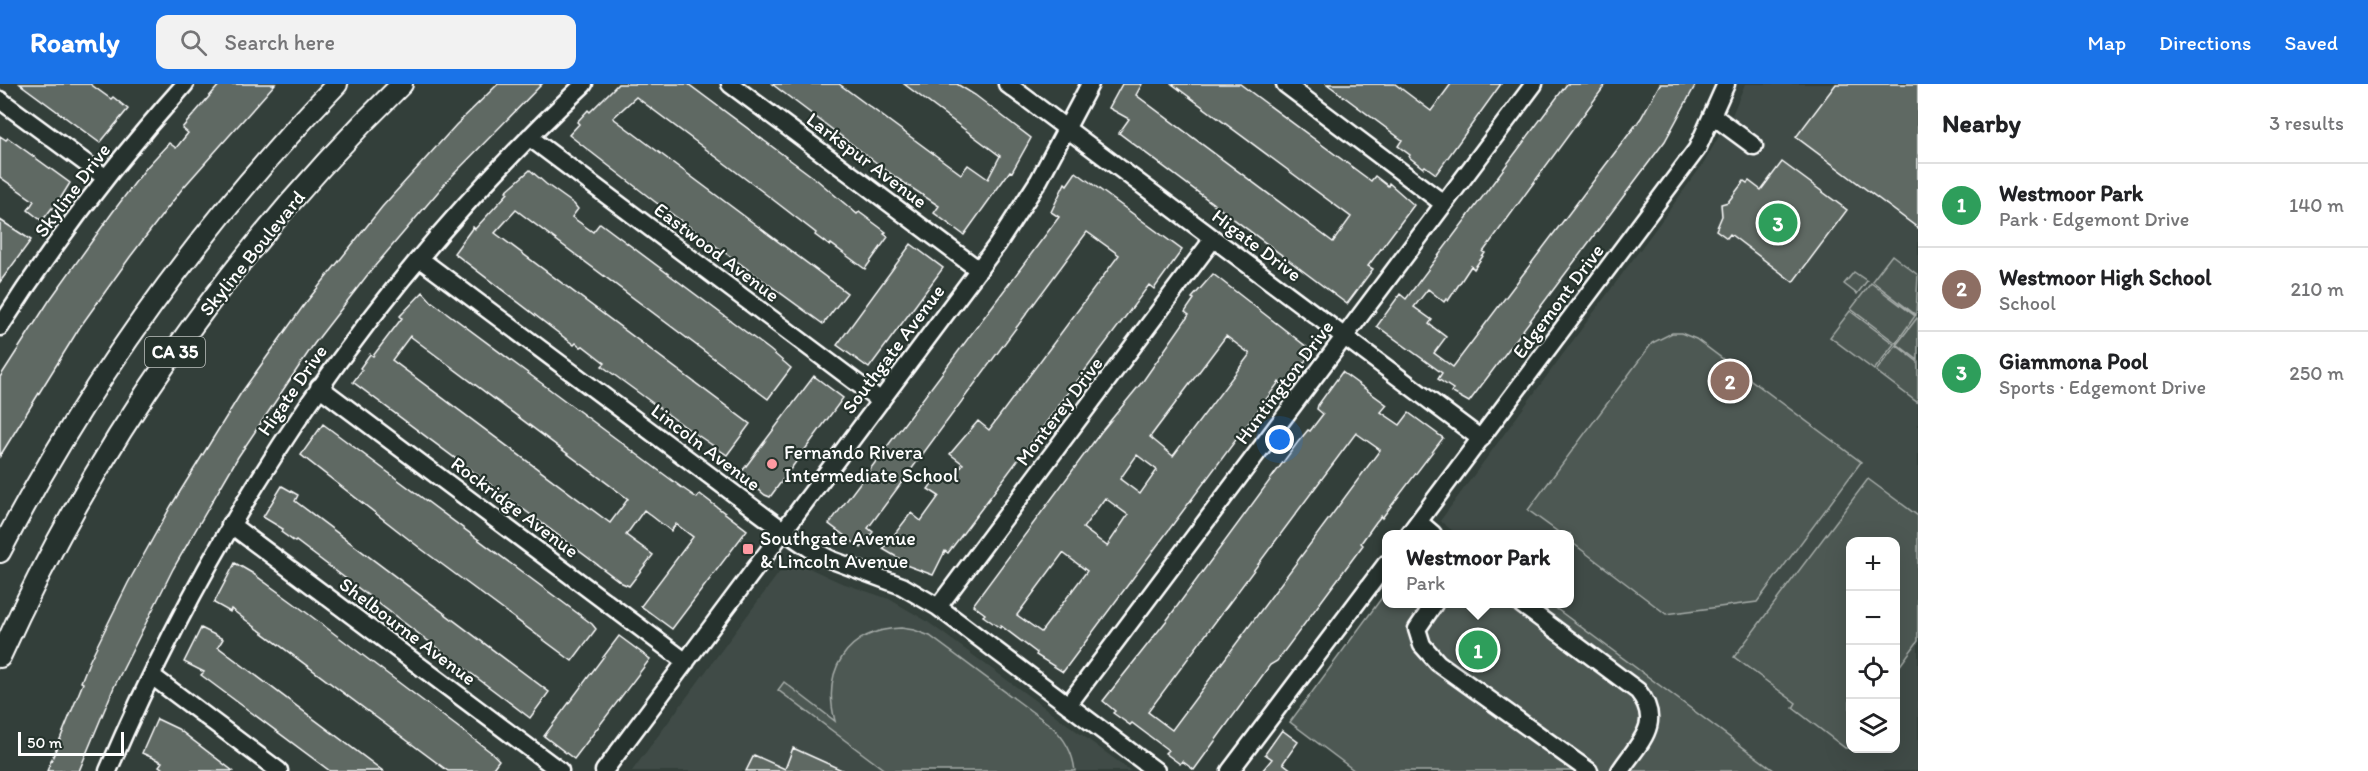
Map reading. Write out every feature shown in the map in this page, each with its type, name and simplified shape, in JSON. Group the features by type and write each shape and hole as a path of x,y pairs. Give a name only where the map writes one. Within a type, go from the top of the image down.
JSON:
{"main road":[{"name":"CA 35","path":"0,552 81,410 152,305 228,205 337,84"},
{"name":"Skyline Boulevard","path":"0,657 79,502 127,422 163,369 218,292 264,235 341,146 402,84"}],"street":[{"name":"Skyline Drive","path":"0,327 6,305 184,84"},
{"name":"Higate Drive","path":"108,771 180,616 230,524 319,387 381,304 458,212 529,137 584,84"},
{"name":"Larkspur Avenue","path":"730,84 979,270"},
{"name":"Higate Drive","path":"1007,84 1481,439"},
{"name":"Southgate Avenue","path":"604,771 979,270 1023,206 1090,84"},
{"path":"1284,84 1444,204"},
{"name":"Huntington Drive","path":"1068,705 1534,84"},
{"name":"Edgemont Drive","path":"1414,528 1698,149 1726,84"},
{"path":"0,100 106,178"},
{"path":"1712,115 1754,146"},
{"name":"Eastwood Avenue","path":"529,137 881,401"},
{"name":"Monterey Drive","path":"938,607 1214,239"},
{"name":"Lincoln Avenue","path":"420,259 783,531 822,555 902,586 938,607 1156,771"},
{"name":"Rockridge Avenue","path":"319,387 686,662"},
{"name":"Shelbourne Avenue","path":"230,524 560,771"},
{"path":"1230,771 1382,569"},
{"path":"1431,608 1417,629 1422,645 1438,663 1589,771"},
{"path":"1528,608 1638,691 1645,700 1650,710 1651,725 1620,771"},
{"path":"152,676 279,771"}],"shaded area":[{"path":"1745,84 1918,84 1918,771 1775,771 1555,608 1574,608 1574,530 1452,530 1440,521 1704,163 1720,134 1725,132"},
{"path":"1892,255 1918,275 1916,315 1872,281"},
{"path":"1854,272 1867,281 1857,294 1844,284"},
{"path":"1871,283 1915,316 1896,343 1851,309"},
{"path":"1850,311 1894,344 1874,370 1830,337"},
{"path":"1918,319 1918,360 1897,344"},
{"path":"1672,333 1681,333 1696,339 1861,462 1757,602 1666,614 1574,544 1574,530 1556,530 1528,510 1652,343"},
{"path":"1896,345 1918,362 1918,403 1876,371"},
{"path":"1868,479 1918,516 1918,641 1900,666 1900,537 1846,537 1846,748 1793,708 1796,703 1734,657"},
{"path":"794,561 839,582 889,599 925,620 1131,771 632,771 787,562"},
{"path":"1382,597 1382,608 1555,608 1775,771 1355,771 1290,722"},
{"path":"901,628 930,636 1050,725 1067,746 1075,771 886,771 778,690 784,682 835,721 832,686 842,656 866,636"}],"building":[{"path":"20,84 90,84 128,109 100,143"},
{"path":"220,84 275,84 182,189 130,257 80,327 0,456 0,377 49,301 112,213 146,168 169,143 176,148 188,133 182,128"},
{"path":"498,84 542,84 449,179 369,273 314,344 238,457 173,569 114,687 79,771 47,771 83,683 81,682 89,662 128,583 171,506 241,393 304,305 382,207 456,125"},
{"path":"618,84 688,84 817,180 857,214 859,212 886,232 884,234 888,237 865,269 815,235 816,233 763,192 636,97 613,118 847,293 823,324 654,201 569,135 588,110 590,112"},
{"path":"772,84 839,84 961,174 968,165 988,179 1000,156 904,84 957,84 1031,138 1012,172 1010,171 964,235 934,213 939,206 898,179"},
{"path":"1122,84 1142,84 1136,95 1333,242 1351,217 1172,84 1240,84 1371,181 1375,176 1388,186 1389,183 1414,205 1368,266 1373,269 1347,304 1119,133 1129,119 1109,108"},
{"path":"1327,84 1395,84 1431,111 1451,84 1501,84 1436,174 1425,166 1423,168 1398,146 1402,140"},
{"path":"1567,84 1606,84 1483,252 1485,253 1474,269 1471,266 1448,301 1446,299 1444,302 1428,289 1414,307 1432,320 1429,324 1446,337 1434,353 1453,367 1641,118 1660,84 1696,84 1665,141 1469,402 1451,392 1453,389 1438,379 1442,373 1377,326 1400,294 1406,299"},
{"path":"1836,84 1918,84 1918,228 1796,137"},
{"path":"0,136 6,140 8,138 70,183 54,209 52,208 42,221 28,210 34,201 0,177"},
{"path":"1782,162 1847,210 1793,282 1730,234 1727,238 1716,230 1722,216 1721,204 1728,202 1744,181 1747,183 1749,181 1761,190"},
{"path":"530,170 574,204 578,209 572,217 593,232 600,223 791,368 768,399 516,210 495,233 750,424 727,455 602,366 605,363 583,346 576,343 574,345 454,253 473,227 475,229 508,193 506,191"},
{"path":"1076,172 1182,250 1154,289 1149,285 948,553 945,551 933,575 903,564 905,562 883,549 911,513 921,521 939,496 928,489 939,474 950,482 963,464 950,454 978,421 989,430 1119,255 1087,232 868,528 873,532 861,548 829,524 1059,217 1051,212 1065,183 1067,185"},
{"path":"0,220 31,240 0,282"},
{"path":"911,244 943,268 869,368 837,345"},
{"path":"1213,274 1312,351 1285,387 1279,382 1063,672 1036,655 1037,653 1001,626 1000,628 983,616 985,614 973,605 1101,432 1143,381 1189,315 1185,312 1194,299 1192,298","holes":["1226,336 1250,354 1173,456 1150,437","1137,455 1157,470 1140,494 1120,479","1105,498 1128,515 1107,546 1083,528","1063,553 1087,571 1041,632 1017,615"]},
{"path":"423,292 431,301 681,487 697,498 700,494 747,530 672,629 641,606 693,537 676,524 671,531 644,510 626,535 653,555 629,586 622,583 353,382 370,354 373,356 402,318 400,316","holes":["410,336 628,499 610,523 392,360"]},
{"path":"1342,372 1387,405 1381,412 1400,425 1409,413 1443,438 1382,518 1381,516 1376,522 1361,543 1363,545 1277,661 1270,665 1194,770 1182,761 1180,764 1165,753 1168,750 1132,723 1130,725 1113,713 1115,711 1103,701 1167,620 1298,442 1323,414 1317,409","holes":["1356,433 1380,450 1172,730 1148,712"]},
{"path":"814,376 843,398 770,497 740,474"},
{"path":"323,424 592,624 596,629 572,661 420,548 301,455"},
{"path":"282,486 298,495 295,501 549,692 530,718 281,532 283,529 263,517"},
{"path":"235,563 303,610 492,753 499,760 491,771 448,771 231,609 230,612 214,603"},
{"path":"201,628 223,639 218,647 383,771 330,771 201,675 204,672 184,662"},
{"path":"619,636 650,659 574,759 544,736"},
{"path":"157,719 178,729 233,771 166,771 159,766 162,762 142,753"},
{"path":"1282,730 1298,742 1283,763 1293,771 1262,771 1272,759 1265,754"},
{"path":"793,748 844,771 746,771 754,755 785,769"}],"place":[{"name":"Giammona Pool","path":"1778,223"},
{"name":"Westmoor High School","path":"1730,381"},
{"name":"Fernando Rivera Intermediate School","path":"772,464"},
{"name":"Southgate Avenue & Lincoln Avenue","path":"748,549"},
{"name":"Westmoor Park","path":"1478,650"}]}
